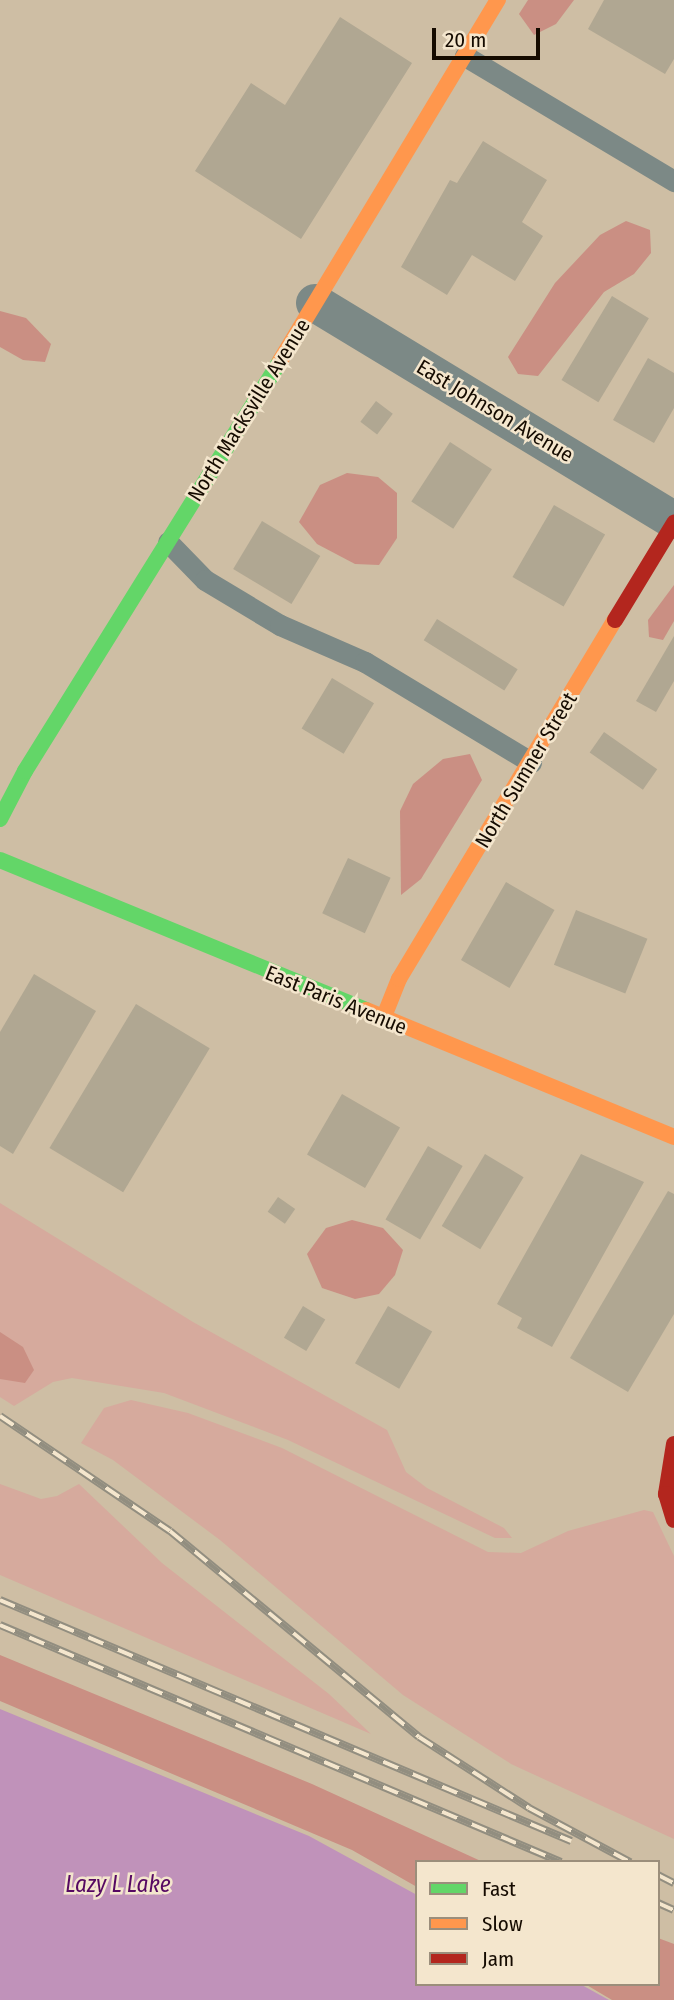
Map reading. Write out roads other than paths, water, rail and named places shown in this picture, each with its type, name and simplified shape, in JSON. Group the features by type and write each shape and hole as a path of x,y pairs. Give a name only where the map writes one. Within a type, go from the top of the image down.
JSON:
{"street":[{"name":"North Macksville Avenue","path":"0,819 25,771 315,303 498,0"},
{"name":"East Johnson Avenue","path":"315,303 674,522"},
{"name":"North Sumner Street","path":"383,1019 399,979 674,522"},
{"name":"East Paris Avenue","path":"0,860 674,1137"},
{"path":"674,1444 666,1494 674,1520"}],"lane":[{"path":"465,56 674,181"},
{"path":"168,542 205,580 280,625 365,662 531,762"}],"water":[{"name":"Lazy L Lake","path":"0,1709 309,1836 415,1894 415,1986 584,1986 609,2000 0,2000"}],"railway":[{"path":"0,1416 170,1531 419,1737 529,1808 626,1860"},
{"path":"0,1600 571,1841"},
{"path":"0,1625 556,1860"},
{"path":"660,1876 674,1883"},
{"path":"660,1904 674,1910"}]}
